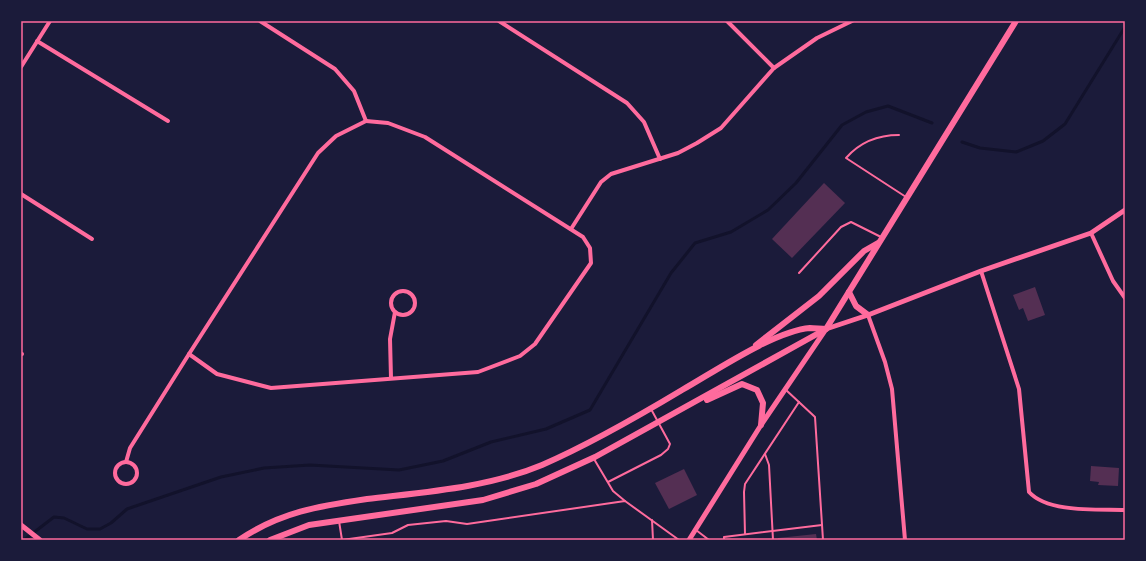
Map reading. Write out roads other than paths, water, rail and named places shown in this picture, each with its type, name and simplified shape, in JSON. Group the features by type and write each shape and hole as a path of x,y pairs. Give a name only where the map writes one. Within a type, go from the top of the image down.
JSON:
{"main road":[{"path":"270,540 309,525 482,500 536,484 594,458 826,329 1016,21"},
{"path":"736,359 819,296 864,252 881,240"},
{"path":"849,292 856,306 868,315"},
{"path":"239,540 255,529 299,511 462,486 497,479 518,472 569,452 650,408 707,373 769,342 810,328 826,329"},
{"path":"676,413 742,384 757,390 763,403 761,425"}],"street":[{"path":"21,66 50,21"},
{"path":"260,21 335,69 354,91 366,121"},
{"path":"499,21 627,103 644,122 660,159"},
{"path":"727,21 774,68"},
{"path":"571,229 601,182 611,174 678,153 721,128 774,68 816,38 852,21"},
{"path":"37,41 168,121"},
{"path":"126,462 130,448 189,354 318,153 336,136 366,121 388,123 425,136 583,237 590,248 591,263 535,344 520,356 478,372 271,388 218,374 189,354"},
{"path":"21,194 92,239"},
{"path":"689,540 761,425 826,329 868,315 981,271 1091,233 1125,210"},
{"path":"1091,233 1113,281 1125,298"},
{"path":"981,271 1019,389 1028,492 1034,498 1055,506 1125,510"},
{"path":"391,378 390,338 395,312 391,304 394,296 401,291 410,293 415,300 415,304 411,312 403,315 395,312"},
{"path":"868,315 885,362 892,389 905,540"},
{"path":"126,462 133,464 137,474 134,481 127,484 120,483 115,474 119,464 126,462"},
{"path":"21,525 40,540"}],"lane":[{"path":"898,135 888,135 869,140 853,150 846,158 907,198"},
{"path":"799,273 841,228 850,222 881,240"},
{"path":"785,390 815,417 823,540"},
{"path":"745,534 745,484 799,402"},
{"path":"608,482 661,455 668,449 670,444 650,408"},
{"path":"765,454 769,465 773,540"},
{"path":"594,458 613,491 680,540"},
{"path":"339,521 342,540 392,533 408,524 446,521 467,524 625,501"},
{"path":"652,520 653,540"},
{"path":"724,540 724,537 822,525"},
{"path":"695,530 709,540"}],"waterway":[{"path":"962,142 980,148 1016,152 1043,141 1065,124 1125,27"},
{"path":"24,540 54,517 64,518 87,529 100,529 111,523 127,509 221,477 264,468 310,465 399,470 443,461 491,442 546,429 590,410 671,273 695,243 731,232 768,210 796,183 842,125 866,112 888,106 932,123"}]}
